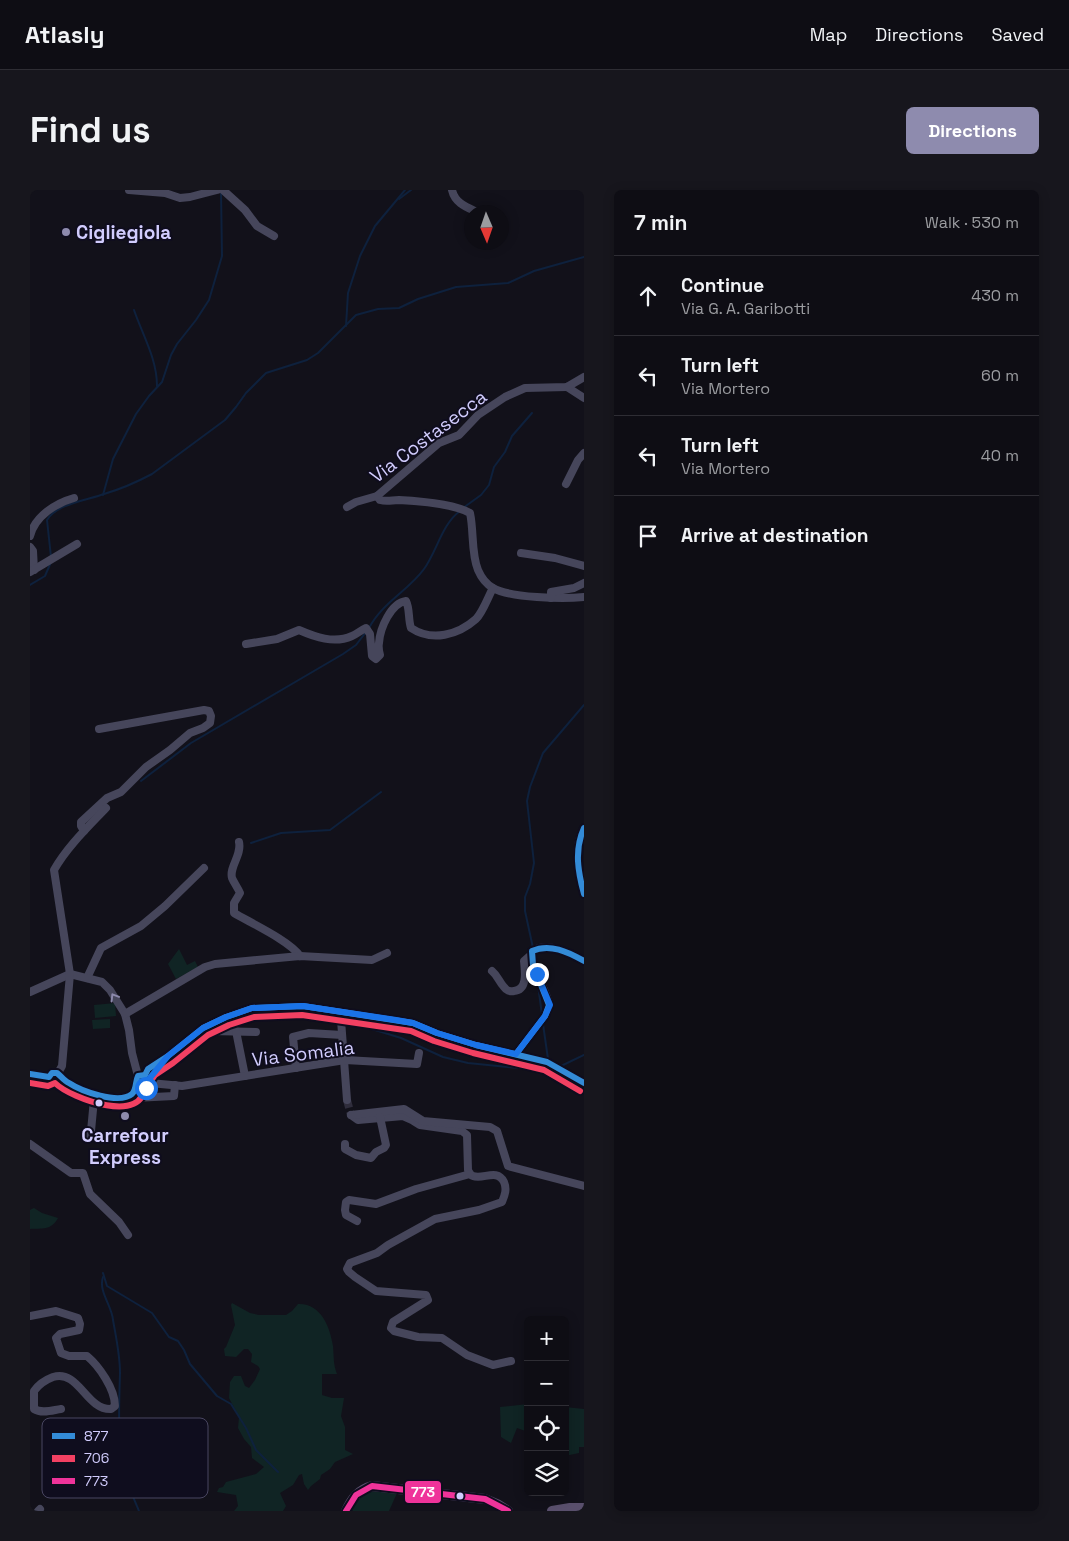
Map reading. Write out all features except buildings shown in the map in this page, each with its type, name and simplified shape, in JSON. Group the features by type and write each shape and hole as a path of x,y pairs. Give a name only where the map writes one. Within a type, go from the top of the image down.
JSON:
{"main road":[{"path":"346,1511 357,1493 364,1488 382,1486 485,1499 508,1511"},
{"path":"552,1511 584,1508"}],"street":[{"path":"129,190 165,193 180,198 217,190"},
{"path":"223,190 245,210 257,226 274,236"},
{"path":"453,193 458,203 464,206"},
{"name":"Via Costasecca","path":"347,507 356,502 377,496 439,443 459,435 478,415 505,397 525,388 567,387 584,377"},
{"path":"567,387 584,398"},
{"path":"566,484 578,460 584,453"},
{"path":"377,496 380,500 434,504 458,508 470,513 477,569 483,579 493,588 506,593 551,598 584,597"},
{"path":"30,536 36,524 50,510 62,502 74,498"},
{"path":"32,571 77,544"},
{"path":"30,547 32,552 32,571"},
{"path":"521,553 555,558 584,566"},
{"path":"551,598 551,592 574,588 584,583"},
{"path":"246,644 277,639 299,630 318,638 336,640 352,636 366,628 370,634 372,656 376,659 380,655 381,630 390,614 400,602 406,601 409,606 408,618 411,628 420,634 434,637 454,632 477,618 493,588"},
{"path":"84,831 81,826 82,822 107,798 120,792 146,767 190,733 210,723 211,716 209,710 204,710 99,729"},
{"path":"59,1077 62,1066 70,974 54,870 84,831 106,808"},
{"path":"584,828 578,865 584,894"},
{"path":"239,842 239,854 232,872 232,878 240,893 234,903 234,913 278,938 298,952 300,956"},
{"path":"87,978 101,948 141,926 165,906 204,868"},
{"path":"492,971 509,991 517,991 523,987 525,980 524,961 535,949 544,947 566,951 584,961"},
{"path":"125,1014 205,967 215,964 300,956 372,960 387,954"},
{"path":"516,1054 545,1016 550,1005 533,966 532,954"},
{"path":"30,992 70,974 102,982 110,990 125,1014 130,1030 132,1053 147,1076 146,1088 138,1087"},
{"path":"134,1098 138,1087 136,1080 147,1076 168,1056 203,1028 252,1008 303,1006 333,1009 413,1023 461,1040 547,1062 584,1083"},
{"path":"226,1017 258,1012 306,1014 341,1020 347,1100"},
{"path":"211,1031 256,1032"},
{"path":"236,1031 245,1076"},
{"path":"296,1068 293,1037 309,1033 342,1035"},
{"name":"Via Somalia","path":"179,1085 344,1060 411,1065 418,1064 420,1053"},
{"path":"50,1079 52,1073 82,1090 110,1098 128,1097 138,1087"},
{"path":"30,1074 50,1079"},
{"path":"59,1077 78,1093 113,1104 124,1103 134,1098 174,1096 179,1085 147,1076"},
{"path":"30,1081 50,1079"},
{"path":"88,1134 91,1131 94,1099"},
{"path":"470,1174 468,1170 466,1135 462,1131 420,1125 403,1116 358,1120 351,1114 404,1109 423,1121 490,1127 497,1131 508,1166 584,1186"},
{"path":"345,1144 345,1149 350,1152 371,1158 376,1152 384,1148 386,1145 380,1117"},
{"path":"30,1144 71,1173 83,1173 90,1194 119,1222 128,1235"},
{"path":"357,1221 346,1216 346,1202 349,1200 376,1204 416,1189 470,1174 480,1177 494,1175 502,1178 506,1184 506,1192 502,1202 479,1210 435,1219 377,1253 350,1263 347,1269 354,1278 376,1291 426,1295 428,1300 393,1322 392,1328 394,1332 418,1337 442,1338 467,1354 492,1365 511,1361"},
{"path":"30,1316 56,1311 78,1318 79,1330 60,1334 56,1338 60,1353 69,1356 87,1356 101,1370 115,1400 115,1406 112,1409 101,1407 85,1394 74,1381 61,1376 48,1379 32,1390 34,1409 37,1411 61,1409"}],"green space":[{"path":"179,949 187,965 195,961 198,967 176,979 168,964"},
{"path":"115,1003 116,1016 95,1018 94,1005"},
{"path":"110,1019 110,1028 93,1029 92,1020"},
{"path":"34,1208 42,1213 58,1218 49,1227 30,1229 30,1210"},
{"path":"232,1303 250,1313 259,1315 286,1315 298,1304 313,1307 327,1324 332,1339 337,1374 322,1374 322,1395 332,1398 344,1398 341,1416 345,1427 345,1450 353,1454 335,1462 308,1490 304,1484 302,1474 299,1475 293,1485 280,1493 286,1506 283,1511 234,1511 238,1506 236,1495 217,1492 226,1482 256,1474 264,1467 252,1458 251,1447 238,1428 239,1417 229,1398 230,1382 234,1376 241,1376 245,1386 249,1388 260,1369 251,1362 252,1354 248,1349 244,1349 236,1357 225,1356 224,1349 235,1325"},
{"path":"524,1404 524,1431 517,1428 511,1443 501,1437 500,1407"},
{"path":"569,1407 584,1409 584,1447 579,1447 579,1453 569,1455"},
{"path":"376,1491 397,1493 389,1511 353,1511 351,1509 361,1497"}],"waterway":[{"path":"346,326 348,293 360,256 375,226 405,190"},
{"path":"399,199 411,190"},
{"path":"103,495 113,459 136,414 162,382 171,355 177,344 209,300 222,256 221,191"},
{"path":"51,557 47,520 57,510 73,503 117,490 152,474 225,420 246,393 266,373 307,360 318,353 356,315 378,309 399,308 418,299 456,287 508,283 534,271 584,257"},
{"path":"134,310 155,366 157,386"},
{"path":"463,508 481,495 489,485 494,467 505,452 512,436 532,413"},
{"path":"369,628 381,611 418,577 429,562 444,530 460,511"},
{"path":"30,585 45,576 51,562"},
{"path":"141,781 191,743 343,654 356,645 366,632"},
{"path":"533,948 525,911 525,897 530,884 534,863 527,801 530,787 543,753 584,705"},
{"path":"251,843 281,833 330,830 381,792"},
{"path":"538,985 542,1015"},
{"path":"346,1021 401,1038 443,1057 468,1063 549,1071 567,1078"},
{"path":"543,1024 548,1059"},
{"path":"561,1066 584,1055"},
{"path":"103,1273 107,1286 152,1313 169,1337 178,1341 190,1364 217,1396 231,1404 246,1428 256,1450 278,1472"},
{"path":"103,1277 102,1288 112,1315 118,1346 120,1373 119,1418"},
{"path":"134,1498 139,1511"}],"tunnel":[{"path":"347,1100 351,1115"}],"transit line":[{"name":"877","path":"584,828 578,853 580,878 584,894"},
{"name":"877","path":"516,1054 545,1016 549,1005 533,965 532,951 552,948 584,961"},
{"name":"877","path":"30,1074 49,1077 52,1073 57,1073 67,1082 82,1090 100,1096 126,1097 134,1092 138,1076 145,1075 148,1069 168,1056 203,1028 252,1008 303,1006 413,1023 437,1033 476,1045 547,1062 584,1083"},
{"name":"706","path":"30,1083 48,1086 55,1083 76,1096 107,1105 121,1106 134,1104 142,1097 144,1084 150,1082 155,1075 208,1035 229,1025 254,1017 302,1015 411,1031 434,1041 473,1053 544,1070 580,1091"},
{"name":"773","path":"346,1511 356,1495 372,1486 485,1499 508,1511"}],"place":[{"name":"Cigliegiola","path":"66,232"},
{"name":"Carrefour Express","path":"125,1116"}],"route":[{"path":"146,1088 149,1085 149,1079 168,1056 203,1028 252,1008 303,1006 333,1009 413,1023 437,1033 476,1045 516,1054 545,1016 550,1005 537,974"}]}
